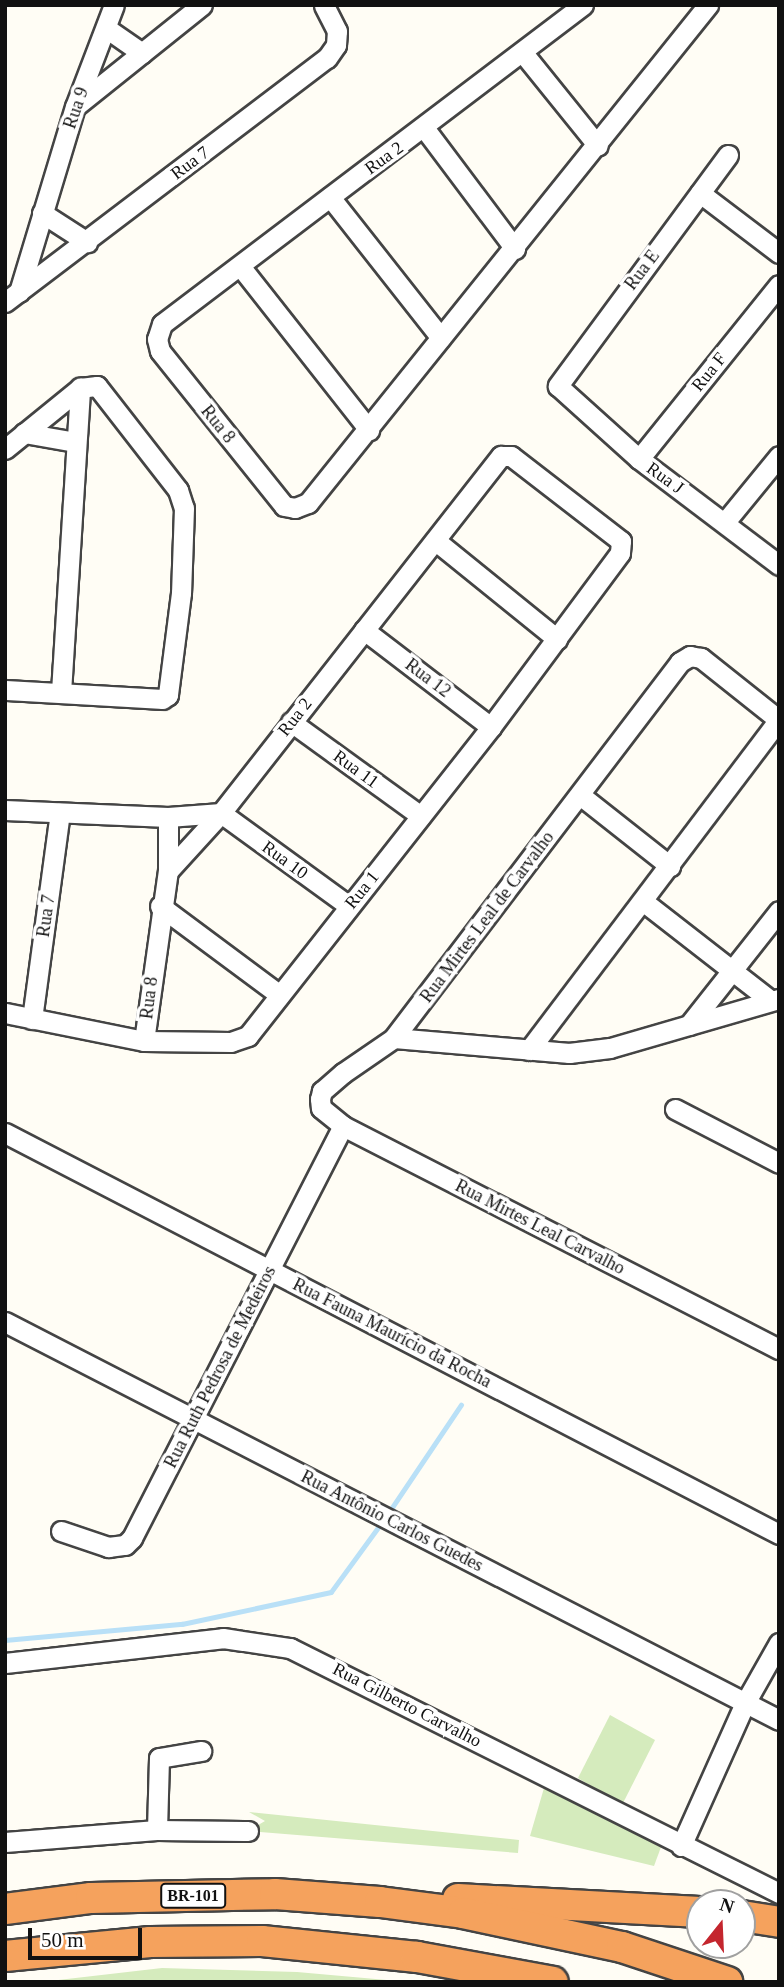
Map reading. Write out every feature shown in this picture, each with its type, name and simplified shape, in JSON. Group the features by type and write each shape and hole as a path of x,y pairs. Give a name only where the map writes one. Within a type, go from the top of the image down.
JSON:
{"highway":[{"name":"BR-101","path":"5,1909 90,1898 275,1894 380,1902 463,1913 622,1948 727,1982"},
{"path":"380,1902 548,1900 686,1911"},
{"path":"756,1918 779,1922"},
{"path":"5,1956 150,1942 262,1941 417,1957 553,1982"}],"street":[{"name":"Rua 9","path":"12,297 75,107 114,5"},
{"path":"75,107 202,5"},
{"name":"Rua 7","path":"12,297 327,58 336,45 337,31 324,5"},
{"name":"Rua 2","path":"157,339 162,324 425,129 583,5"},
{"path":"240,266 369,430 708,5"},
{"path":"106,28 142,53"},
{"path":"523,53 598,146"},
{"path":"425,129 515,249"},
{"name":"Rua E","path":"558,386 728,155"},
{"path":"701,193 779,253"},
{"path":"330,197 440,338"},
{"path":"42,213 87,242"},
{"name":"Rua F","path":"639,459 776,296"},
{"name":"Rua 8","path":"157,339 160,351 284,506 295,508 308,503 369,430"},
{"path":"5,449 80,388 89,384 105,393 178,489 184,508 181,593 168,695 162,699 5,690"},
{"name":"Rua J","path":"558,386 639,459 779,565"},
{"path":"61,692 80,388"},
{"path":"24,433 76,442"},
{"name":"Rua 2","path":"221,813 506,454 621,541 622,547"},
{"path":"725,522 779,456"},
{"path":"436,541 557,639"},
{"name":"Rua 1","path":"5,1013 144,1041 231,1042 247,1036 491,727 622,547"},
{"name":"Rua 12","path":"364,630 491,727"},
{"name":"Rua Mirtes Leal de Carvalho","path":"322,1091 394,1038 680,662 690,656 701,658 779,720"},
{"path":"529,1050 644,902 779,720"},
{"name":"Rua 11","path":"291,722 421,816"},
{"path":"580,795 670,866"},
{"path":"5,810 168,817 221,813"},
{"name":"Rua 7","path":"32,1019 60,813"},
{"name":"Rua 8","path":"168,871 221,813"},
{"name":"Rua 10","path":"221,813 349,906"},
{"name":"Rua 8","path":"144,1041 160,906 168,871 168,817"},
{"path":"644,902 733,972 774,999"},
{"path":"160,906 280,995"},
{"path":"689,1025 779,911"},
{"path":"394,1038 569,1053 610,1048 774,999"},
{"name":"Rua Mirtes Leal Carvalho","path":"322,1091 321,1108 343,1126 779,1349"},
{"path":"675,1109 779,1163"},
{"name":"Rua Ruth Pedrosa de Medeiros","path":"61,1531 108,1548 125,1545 270,1271 343,1126"},
{"name":"Rua Fauna Maurício da Rocha","path":"5,1133 779,1534"},
{"name":"Rua Antônio Carlos Guedes","path":"5,1322 193,1416 371,1511 779,1720"},
{"name":"Rua Gilberto Carvalho","path":"5,1663 223,1638 290,1648 779,1894"},
{"path":"681,1846 745,1703 779,1643"},
{"path":"157,1830 159,1758 201,1751"},
{"path":"6,1839 157,1830 248,1831"}],"green space":[{"path":"610,1715 655,1740 622,1805 578,1778"},
{"path":"544,1788 661,1847 654,1866 530,1836"},
{"path":"249,1812 519,1840 518,1853 248,1831 265,1821"},
{"path":"162,1968 297,1972 409,1982 41,1982"}],"waterway":[{"path":"389,1512 461,1405"},
{"path":"5,1640 182,1624 331,1592 382,1522"}]}
